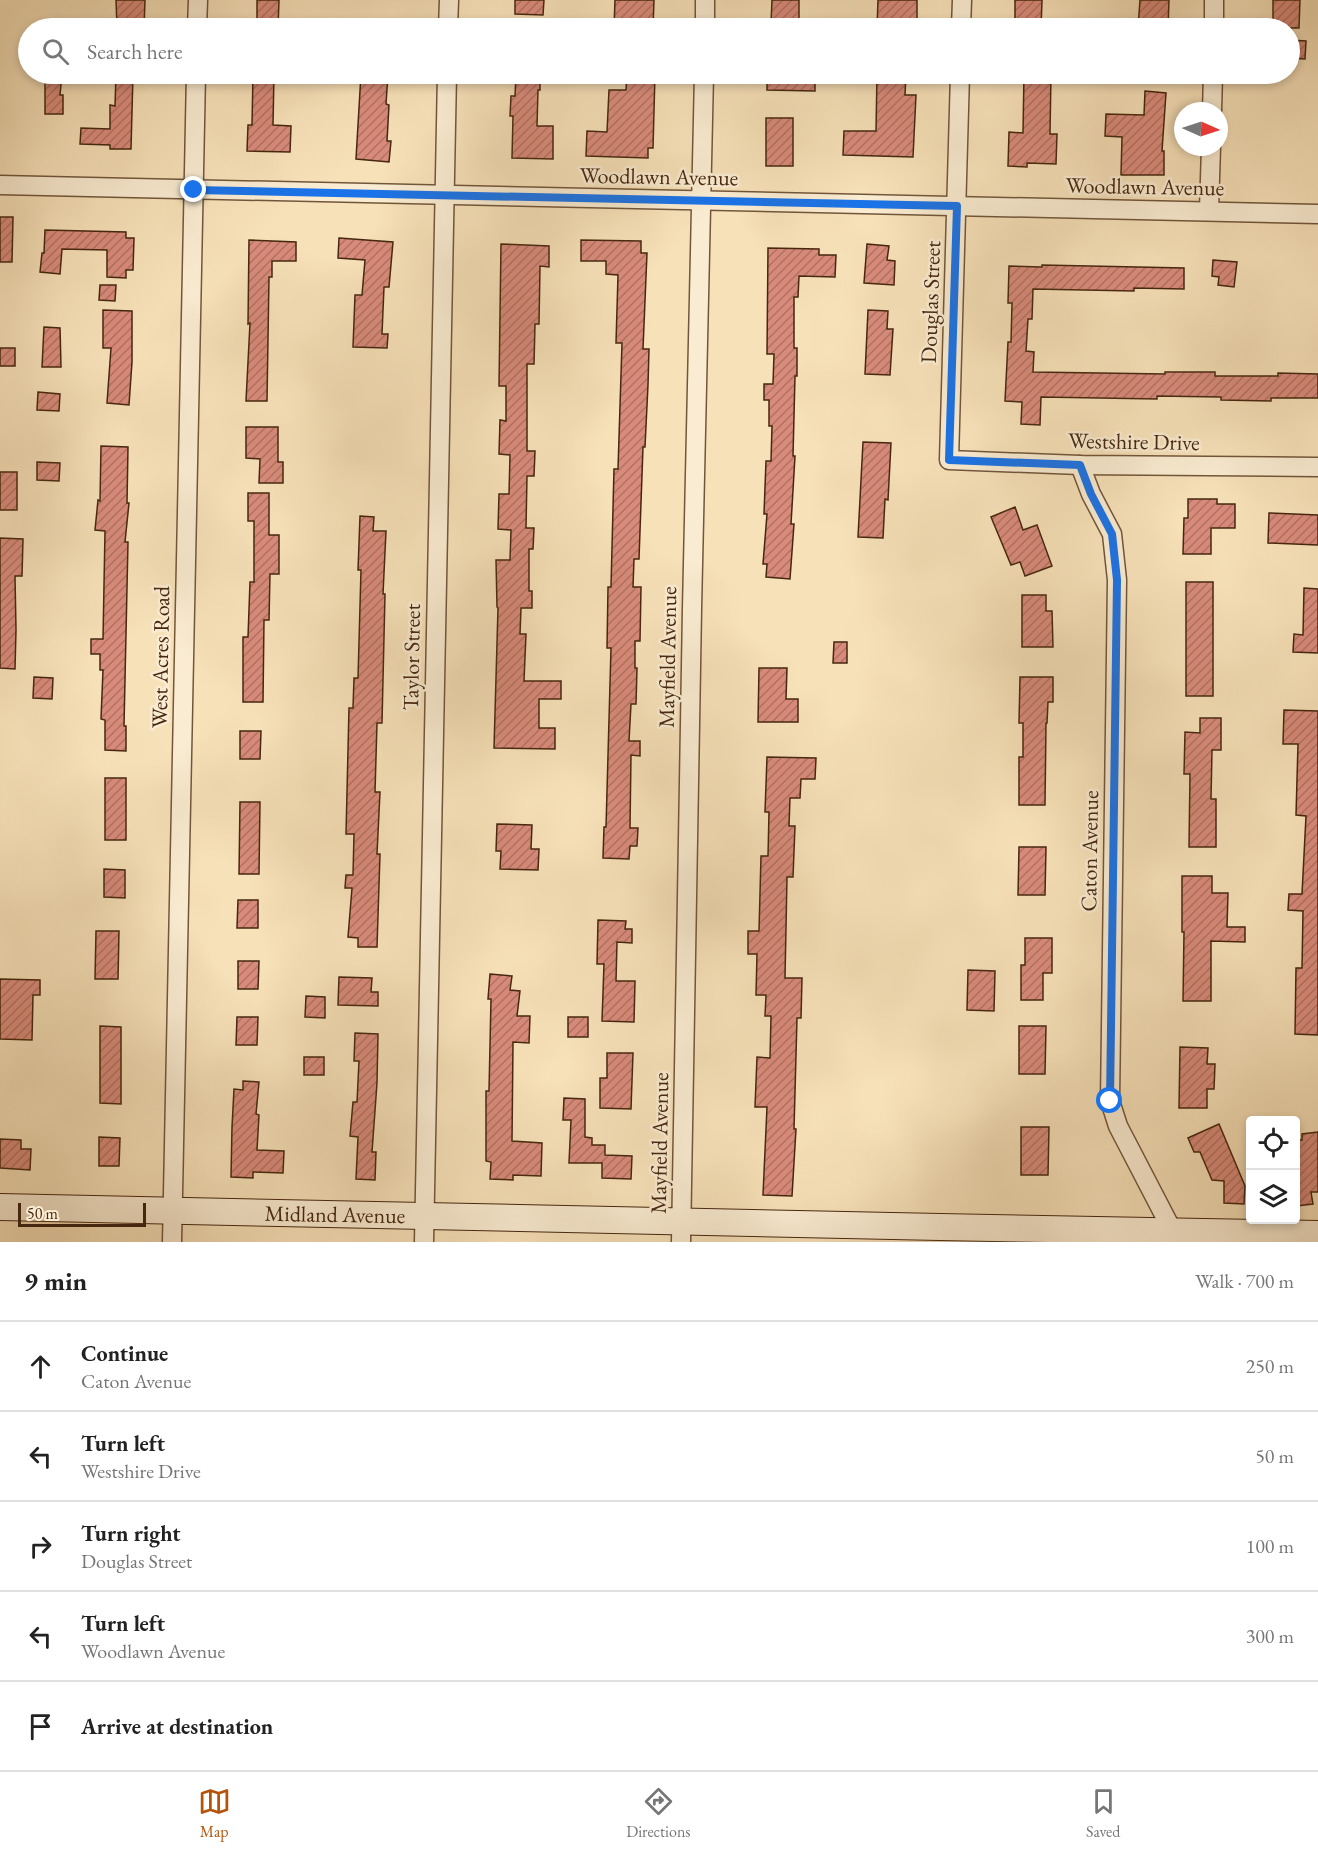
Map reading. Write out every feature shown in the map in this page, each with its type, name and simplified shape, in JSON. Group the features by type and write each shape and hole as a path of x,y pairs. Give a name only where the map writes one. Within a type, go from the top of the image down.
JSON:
{"main road":[{"name":"Midland Avenue","path":"0,1207 425,1216 682,1232 939,1235 1172,1230 1198,1237 1318,1234"}],"street":[{"path":"197,18 198,0"},
{"path":"448,18 449,0"},
{"path":"705,0 705,18"},
{"path":"961,18 962,0"},
{"path":"1214,0 1214,18"},
{"name":"West Acres Road","path":"172,1242 196,84"},
{"name":"Taylor Street","path":"424,1242 447,84"},
{"name":"Mayfield Avenue","path":"682,1232 704,84"},
{"name":"Douglas Street","path":"949,460 960,84"},
{"path":"1212,102 1213,84"},
{"path":"1209,210 1211,156"},
{"name":"Woodlawn Avenue","path":"0,186 1318,214"},
{"name":"Westshire Drive","path":"949,460 1080,465 1318,467"},
{"name":"Caton Avenue","path":"1080,465 1091,494 1112,534 1117,580 1110,1101 1118,1126 1172,1230"}],"building":[{"path":"116,0 145,0 144,18 117,18"},
{"path":"257,0 279,0 278,18 257,18"},
{"path":"515,0 544,0 543,15 515,14"},
{"path":"615,0 654,0 653,18 614,18"},
{"path":"772,0 799,0 799,18 771,18"},
{"path":"878,0 917,0 917,18 877,18"},
{"path":"1015,0 1042,0 1041,18 1015,18"},
{"path":"1140,0 1169,0 1168,18 1139,18"},
{"path":"1273,0 1300,0 1299,18 1273,18"},
{"path":"1300,41 1306,41 1305,59 1300,59"},
{"path":"45,84 61,84 63,114 45,114"},
{"path":"116,84 133,84 131,149 110,149 110,145 80,144 81,128 110,129 110,105 115,106"},
{"path":"253,84 274,84 273,125 291,126 290,152 247,151 248,125 252,125"},
{"path":"360,84 387,84 387,141 391,141 389,162 356,159"},
{"path":"516,84 540,84 537,126 553,126 553,159 512,158 513,116 510,116 511,96 515,96"},
{"path":"626,84 655,84 653,148 648,148 648,158 586,156 587,131 607,132 609,90 626,90"},
{"path":"767,84 815,84 815,91 767,90"},
{"path":"877,84 906,84 905,95 916,95 913,157 843,155 844,131 876,131"},
{"path":"1024,84 1051,84 1050,134 1057,134 1056,164 1027,163 1027,167 1008,166 1009,132 1023,133"},
{"path":"1145,91 1166,93 1162,151 1164,151 1164,175 1121,175 1122,137 1105,136 1106,114 1144,115"},
{"path":"766,118 793,118 793,166 766,166"},
{"path":"0,217 13,217 12,262 0,262"},
{"path":"45,230 126,232 126,238 134,238 133,270 126,270 126,278 107,277 107,250 62,249 60,274 40,272"},
{"path":"339,238 393,242 389,287 384,287 382,334 388,334 387,348 353,347 355,295 362,295 365,260 338,258"},
{"path":"249,240 296,242 296,261 272,261 272,277 269,277 267,401 246,401 250,323 248,324"},
{"path":"581,240 641,241 641,253 647,253 643,349 649,349 648,385 639,559 634,559 633,587 641,587 640,641 635,641 636,704 631,704 629,741 640,741 640,756 631,755 630,828 638,828 637,846 630,846 629,859 603,858 604,827 606,827 611,648 607,648 608,587 611,587 614,469 618,469 622,343 616,343 618,275 606,274 606,261 581,261"},
{"path":"501,244 549,246 549,267 540,266 539,324 535,324 534,364 527,364 527,451 535,451 534,476 527,476 526,528 534,528 533,549 529,549 529,591 532,591 532,608 521,608 520,634 526,634 524,681 561,681 561,699 539,699 539,728 555,728 555,749 494,748 498,608 496,560 510,560 511,530 498,529 499,494 509,494 510,455 499,454 500,420 506,421 506,386 499,386"},
{"path":"867,244 889,246 887,260 895,261 894,285 864,283"},
{"path":"768,248 819,249 819,255 836,255 835,277 799,276 798,297 794,297 794,348 797,348 797,376 795,376 793,456 795,456 791,524 794,524 790,579 766,577 767,564 763,564 767,514 764,514 766,461 771,461 772,426 769,426 769,400 764,400 764,384 773,384 774,354 767,354"},
{"path":"1213,260 1237,262 1234,287 1218,285 1219,277 1212,276"},
{"path":"1042,265 1184,268 1184,289 1134,288 1134,291 1033,289 1032,319 1028,319 1026,351 1034,352 1033,372 1165,374 1165,372 1215,372 1215,376 1318,374 1318,398 1271,398 1271,401 1221,400 1221,397 1157,396 1157,399 1041,397 1040,425 1021,424 1022,402 1005,401 1008,342 1011,342 1012,303 1008,303 1009,266 1042,267"},
{"path":"100,285 116,285 115,301 99,300"},
{"path":"103,310 132,311 129,405 107,403 111,348 103,348"},
{"path":"868,310 888,311 887,329 893,329 890,375 865,374"},
{"path":"44,327 60,328 61,367 42,367"},
{"path":"0,348 15,348 15,366 0,366"},
{"path":"38,392 60,394 59,411 37,410"},
{"path":"246,427 278,427 278,462 283,462 283,483 259,483 260,459 246,458"},
{"path":"863,442 891,443 883,538 858,537"},
{"path":"101,446 128,447 127,503 129,503 125,542 128,542 124,726 126,726 126,751 105,750 105,720 101,719 103,670 100,670 100,654 91,654 91,639 103,639 105,531 95,530 98,500 100,501"},
{"path":"37,462 60,463 59,481 37,480"},
{"path":"0,472 17,472 17,510 0,510"},
{"path":"248,493 269,493 269,535 279,535 279,574 270,574 269,620 264,620 263,702 243,702 243,637 248,637 250,582 254,582 254,521 248,521"},
{"path":"1188,499 1217,499 1217,504 1235,504 1235,528 1211,528 1211,554 1183,554 1184,518 1188,518"},
{"path":"1015,507 1023,530 1037,525 1052,566 1025,576 1020,562 1011,565 991,517"},
{"path":"1269,513 1318,515 1318,545 1268,543"},
{"path":"360,516 374,517 373,531 386,531 382,723 377,723 375,792 380,792 377,947 358,947 358,938 348,937 352,888 345,888 346,875 353,875 354,834 346,834 349,708 353,708 354,678 358,678"},
{"path":"0,538 23,539 22,576 15,576 15,669 0,668"},
{"path":"1186,582 1213,582 1213,696 1186,696"},
{"path":"1304,588 1318,589 1318,653 1293,652 1294,634 1303,635"},
{"path":"1022,595 1046,595 1046,611 1052,611 1053,647 1022,647"},
{"path":"834,642 847,642 847,663 833,663"},
{"path":"759,668 787,668 786,699 798,699 798,722 758,722"},
{"path":"34,677 53,678 52,699 33,698"},
{"path":"1020,677 1053,677 1053,702 1048,702 1046,723 1045,805 1019,805 1019,757 1023,757 1023,723 1019,723"},
{"path":"1284,710 1318,711 1318,1035 1295,1034 1296,968 1302,968 1303,911 1288,910 1289,894 1302,894 1306,816 1296,815 1298,744 1283,744"},
{"path":"1200,718 1221,718 1221,750 1212,750 1211,799 1216,799 1216,847 1189,847 1190,774 1184,774 1185,732 1200,733"},
{"path":"240,731 261,731 260,759 240,759"},
{"path":"767,757 816,758 815,779 801,779 800,798 790,798 789,826 795,826 793,877 787,877 785,978 802,978 801,1018 797,1018 794,1129 796,1129 792,1196 763,1195 767,1107 755,1107 757,1057 770,1058 771,1016 765,1016 766,995 756,995 757,954 748,954 748,931 759,931 761,856 768,856 769,812 765,812"},
{"path":"105,778 126,778 126,840 105,840"},
{"path":"240,802 260,802 259,874 239,874"},
{"path":"497,824 532,825 531,849 539,849 538,870 500,869 501,851 496,851"},
{"path":"1019,847 1046,847 1045,895 1018,895"},
{"path":"104,869 125,870 125,898 104,897"},
{"path":"1182,876 1212,876 1212,893 1228,893 1227,927 1245,927 1245,942 1211,941 1211,1001 1183,1001"},
{"path":"238,900 258,900 258,928 237,928"},
{"path":"598,920 626,921 625,929 632,929 632,943 617,942 616,981 635,981 634,1022 602,1021 604,964 597,964"},
{"path":"96,931 119,931 118,979 95,979"},
{"path":"1025,938 1052,938 1052,973 1043,973 1043,1000 1021,1000 1021,965 1025,965"},
{"path":"238,961 259,961 258,989 238,989"},
{"path":"968,970 995,971 994,1011 967,1010"},
{"path":"490,974 512,976 510,990 520,991 517,1016 530,1016 529,1043 513,1042 512,1141 542,1143 541,1176 513,1175 513,1180 490,1179 491,1162 486,1161 486,1091 489,1091"},
{"path":"339,977 372,978 371,992 378,992 378,1006 338,1005"},
{"path":"0,979 40,980 40,995 33,995 32,1040 0,1039"},
{"path":"306,996 325,997 325,1018 305,1017"},
{"path":"237,1017 258,1017 257,1045 236,1045"},
{"path":"568,1017 588,1017 588,1037 568,1037"},
{"path":"100,1026 121,1027 121,1104 100,1103"},
{"path":"1019,1026 1046,1026 1045,1074 1019,1074"},
{"path":"355,1033 378,1034 372,1152 376,1152 375,1180 356,1179 358,1137 350,1136 353,1102 357,1102 359,1061 354,1061"},
{"path":"1180,1047 1208,1048 1207,1064 1215,1064 1214,1089 1207,1089 1207,1108 1179,1108"},
{"path":"607,1053 633,1053 631,1109 600,1108 600,1078 607,1078"},
{"path":"304,1057 324,1057 324,1075 304,1075"},
{"path":"243,1081 259,1082 256,1114 259,1115 257,1150 284,1151 283,1173 253,1172 253,1178 231,1177 234,1089 243,1090"},
{"path":"564,1098 585,1099 585,1137 592,1138 592,1145 605,1145 605,1155 632,1156 631,1179 602,1178 602,1163 569,1163 571,1120 563,1120"},
{"path":"1219,1124 1245,1186 1244,1204 1224,1203 1224,1181 1212,1180 1200,1152 1194,1152 1188,1138"},
{"path":"1021,1127 1049,1127 1048,1175 1021,1175"},
{"path":"1318,1132 1318,1192 1311,1192 1313,1204 1300,1206 1300,1140 1302,1140 1302,1134"},
{"path":"99,1137 120,1138 119,1166 99,1166"},
{"path":"0,1139 21,1140 21,1149 31,1149 30,1170 0,1168"}],"route":[{"path":"194,190 957,206 949,460 1080,465 1091,494 1112,534 1117,580 1110,1101"}]}
